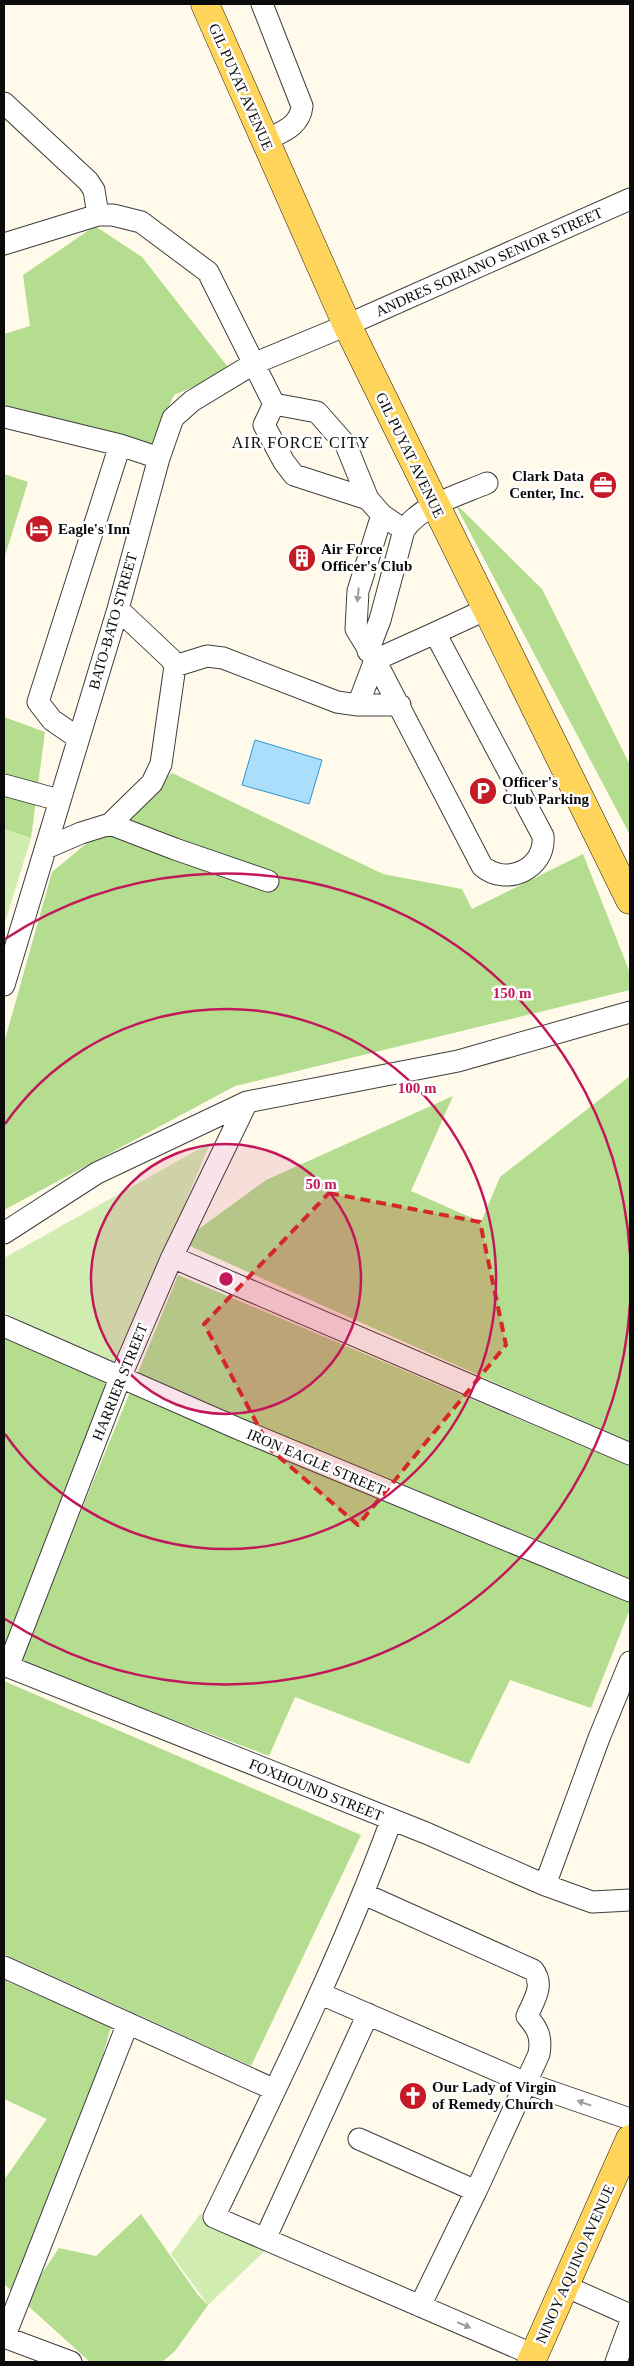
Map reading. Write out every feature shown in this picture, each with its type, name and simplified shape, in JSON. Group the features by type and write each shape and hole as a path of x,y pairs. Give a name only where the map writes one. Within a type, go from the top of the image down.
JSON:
{"main road":[{"name":"GIL PUYAT AVENUE","path":"205,4 347,325 630,900"},
{"name":"NINOY AQUINO AVENUE","path":"533,2359 630,2139"}],"street":[{"path":"262,4 302,106 301,117 294,124 264,141"},
{"path":"4,103 88,181 94,190 98,215"},
{"name":"ANDRES SORIANO SENIOR STREET","path":"347,325 630,199"},
{"path":"4,244 98,215 113,215 141,222 208,272 274,404"},
{"name":"BATO-BATO STREET","path":"4,985 118,609 159,458 173,418 192,401 253,364 347,325"},
{"path":"274,404 264,424 284,462 294,474 368,499"},
{"path":"274,404 317,412 346,445 368,499 382,515 404,530"},
{"path":"5,417 120,445 159,458"},
{"path":"78,738 52,720 38,702 120,445"},
{"path":"358,705 404,530 411,520 435,506 487,483"},
{"path":"382,515 358,591 356,629 400,705 482,866 488,872 500,876 530,868 544,848 543,836 435,633"},
{"path":"46,848 81,833 110,824 152,783 161,764 175,666 118,609"},
{"path":"372,655 435,633 486,609"},
{"path":"175,666 207,656 223,658 337,702 358,705 400,705"},
{"path":"4,785 59,800"},
{"path":"110,824 268,881"},
{"path":"4,1232 97,1173 247,1102 458,1061 630,1012"},
{"name":"HARRIER STREET","path":"6,1666 120,1378 172,1257 247,1102"},
{"path":"172,1257 630,1454"},
{"name":"IRON EAGLE STREET","path":"4,1326 120,1378 399,1497 630,1591"},
{"path":"545,1885 599,1738 630,1662"},
{"name":"FOXHOUND STREET","path":"6,1666 391,1821 426,1833 545,1885 592,1902 630,1900"},
{"path":"391,1821 364,1894 321,1994 214,2217 420,2306 533,2359"},
{"path":"364,1894 533,1970 539,1977 540,1984 527,2016 538,2029 541,2042 539,2054 476,2191 420,2306"},
{"path":"4,1967 275,2090"},
{"path":"321,1994 526,2083 630,2119"},
{"path":"265,2238 368,2014"},
{"path":"71,2362 4,2337 128,2023"},
{"path":"359,2139 476,2191"},
{"path":"565,2286 630,2315"},
{"path":"616,2362 630,2324"}],"highlighted area":[{"path":"329,1193 480,1222 506,1345 358,1525 271,1450 204,1324"}],"green space":[{"path":"95,226 142,257 231,371 174,395 149,449 4,413 4,334 30,326 23,275"},
{"path":"4,474 28,482 4,559"},
{"path":"454,502 542,589 630,765 630,835"},
{"path":"4,717 45,732 31,838 4,829"},
{"path":"172,773 383,874 462,889 472,909 583,854 630,973 630,990 235,1086 4,1210 4,1043 52,872"},
{"path":"4,829 31,838 4,926"},
{"path":"630,1076 630,1443 181,1242 266,1180 453,1096 411,1191 481,1222 500,1177"},
{"path":"210,1143 116,1370 4,1312 4,1258"},
{"path":"178,1275 630,1466 630,1609 591,1708 510,1680 469,1764 295,1697 269,1756 19,1662"},
{"path":"4,1333 120,1380 4,1672"},
{"path":"4,1681 361,1835 251,2066 4,1954"},
{"path":"4,1980 111,2027 79,2138 24,2300 59,2248 96,2256 141,2214 198,2295 208,2305 175,2351 162,2362 90,2362 4,2284 4,2180 47,2119 4,2099"},
{"path":"200,2214 273,2243 208,2305 171,2254"}],"water":[{"path":"255,740 322,760 309,804 242,785"}],"place":[{"name":"Clark Data Center, Inc.","path":"603,485"},
{"name":"Eagle's Inn","path":"39,529"},
{"name":"Air Force Officer's Club","path":"302,558"},
{"name":"Officer's Club Parking","path":"483,791"},
{"name":"Our Lady of Virgin of Remedy Church","path":"413,2096"}],"district":[{"name":"AIR FORCE CITY","path":"301,442"}]}
